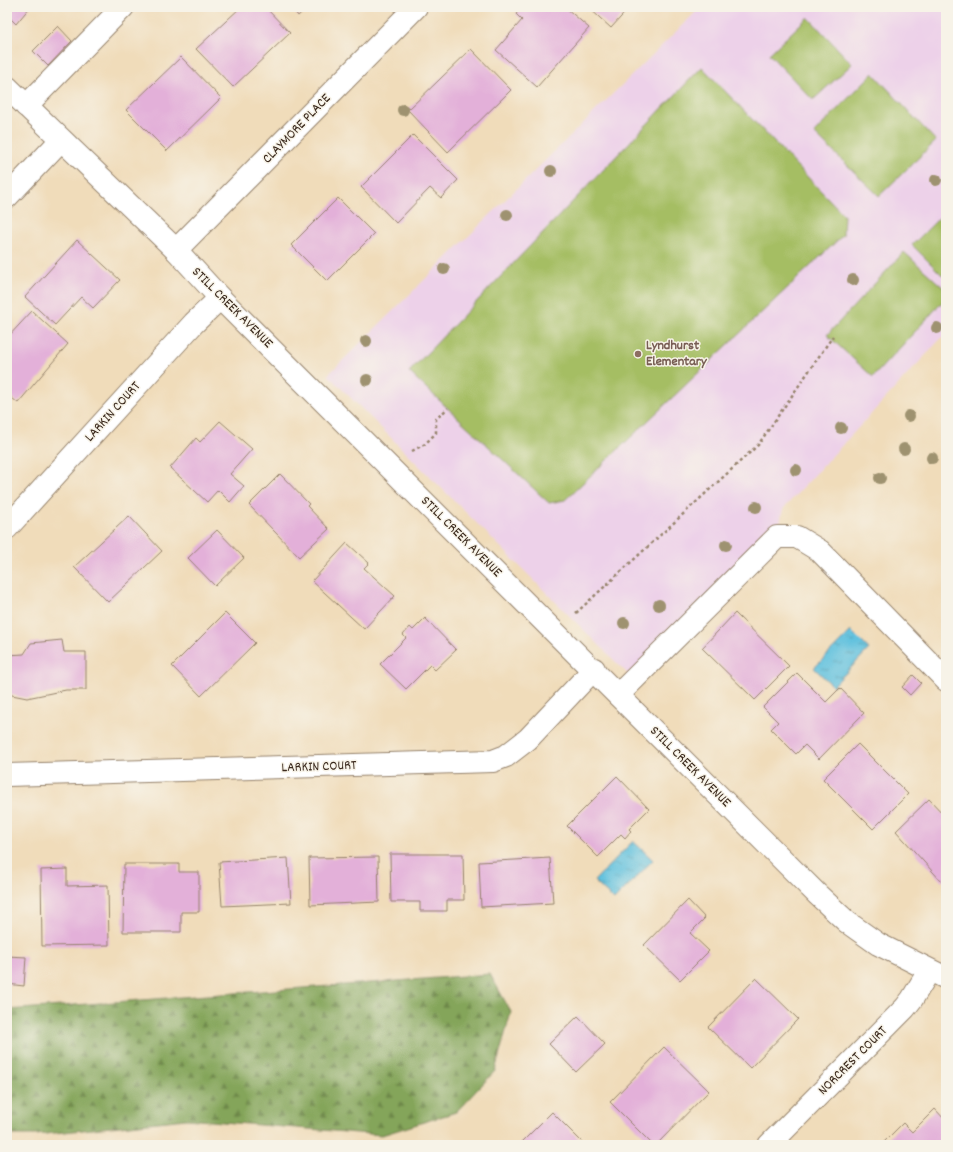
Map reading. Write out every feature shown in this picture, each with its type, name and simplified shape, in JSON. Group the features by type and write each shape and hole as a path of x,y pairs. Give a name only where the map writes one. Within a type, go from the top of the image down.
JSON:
{"street":[{"path":"26,106 123,7"},
{"name":"CLAYMORE PLACE","path":"176,250 416,7"},
{"name":"STILL CREEK AVENUE","path":"7,87 176,250 220,298 847,922 878,944 937,974"},
{"path":"7,197 61,140"},
{"name":"LARKIN COURT","path":"7,528 194,323 220,298"},
{"path":"618,695 778,538 797,537 820,552 946,680"},
{"name":"LARKIN COURT","path":"7,775 493,761 511,752 528,739 594,669"},
{"name":"NORCREST COURT","path":"769,1145 937,974"}],"path":[{"path":"573,616 758,445 833,336"},
{"path":"409,452 425,444 436,433 436,419 448,408"}],"shaded area":[{"name":"Lyndhurst Elementary","path":"701,7 946,7 946,333 783,509 777,537 633,679 328,375"}],"green space":[{"path":"808,17 852,64 813,100 769,54"},
{"path":"702,67 844,215 843,235 565,500 549,503 409,372"},
{"path":"873,73 936,141 879,196 814,133"},
{"path":"946,211 946,279 912,245"},
{"path":"904,252 946,290 946,298 873,377 827,335"},
{"path":"490,974 511,1012 495,1071 456,1112 382,1135 186,1119 36,1135 7,1135 7,1010"}],"water":[{"path":"851,631 869,649 833,686 814,668"},
{"path":"633,841 653,860 614,900 594,881"}],"building":[{"path":"7,7 30,7 16,24 7,15"},
{"path":"241,7 265,7 290,33 233,87 196,49"},
{"path":"291,7 308,7 298,16"},
{"path":"522,7 565,7 589,28 537,87 496,50 522,20 516,14"},
{"path":"588,7 630,7 611,28"},
{"path":"58,26 72,41 48,66 33,51"},
{"path":"471,49 511,90 448,152 408,110"},
{"path":"181,57 221,98 167,151 126,110"},
{"path":"413,135 458,180 441,198 430,188 396,223 361,187"},
{"path":"338,198 374,234 327,281 291,245"},
{"path":"77,240 120,280 93,308 81,297 55,325 25,297"},
{"path":"32,311 68,344 18,403 7,394 7,338"},
{"path":"220,421 252,449 230,474 244,486 230,502 218,490 207,502 170,468 196,438 200,442"},
{"path":"280,474 309,504 307,506 329,529 299,557 249,505"},
{"path":"129,516 162,551 108,602 74,567"},
{"path":"217,530 244,558 215,586 188,558"},
{"path":"347,543 369,563 364,568 395,596 364,629 312,581"},
{"path":"225,613 255,643 201,696 172,666"},
{"path":"735,613 789,666 755,700 702,648"},
{"path":"425,618 456,650 435,670 430,665 406,689 380,664 406,638 403,635 410,627 413,630"},
{"path":"62,640 64,652 86,652 86,690 66,690 27,698 7,694 7,655 24,654 31,643"},
{"path":"797,673 826,702 840,688 864,713 819,759 805,745 796,754 771,729 778,722 763,707"},
{"path":"913,675 921,683 910,695 902,687"},
{"path":"858,744 908,794 873,829 823,779"},
{"path":"617,776 649,809 629,829 631,831 625,838 621,834 598,857 567,826"},
{"path":"929,799 946,817 946,878 942,882 896,831"},
{"path":"390,854 463,854 464,900 447,900 447,911 420,911 420,902 391,902"},
{"path":"378,857 379,902 310,905 309,858"},
{"path":"288,858 291,903 222,906 219,862"},
{"path":"550,858 553,903 481,907 479,862"},
{"path":"124,864 179,864 179,872 199,872 199,912 181,912 181,932 123,932"},
{"path":"67,869 67,886 108,885 109,945 42,946 41,870"},
{"path":"688,900 705,918 690,933 709,951 680,980 644,945"},
{"path":"7,956 26,957 24,986 7,984"},
{"path":"756,978 798,1019 750,1068 708,1027"},
{"path":"578,1016 605,1044 576,1072 549,1044"},
{"path":"664,1047 709,1091 656,1145 653,1145 610,1102"},
{"path":"935,1109 946,1121 946,1145 881,1145 903,1123 912,1132"},
{"path":"552,1112 585,1145 519,1145"}],"place":[{"name":"Lyndhurst Elementary","path":"638,354"}]}
